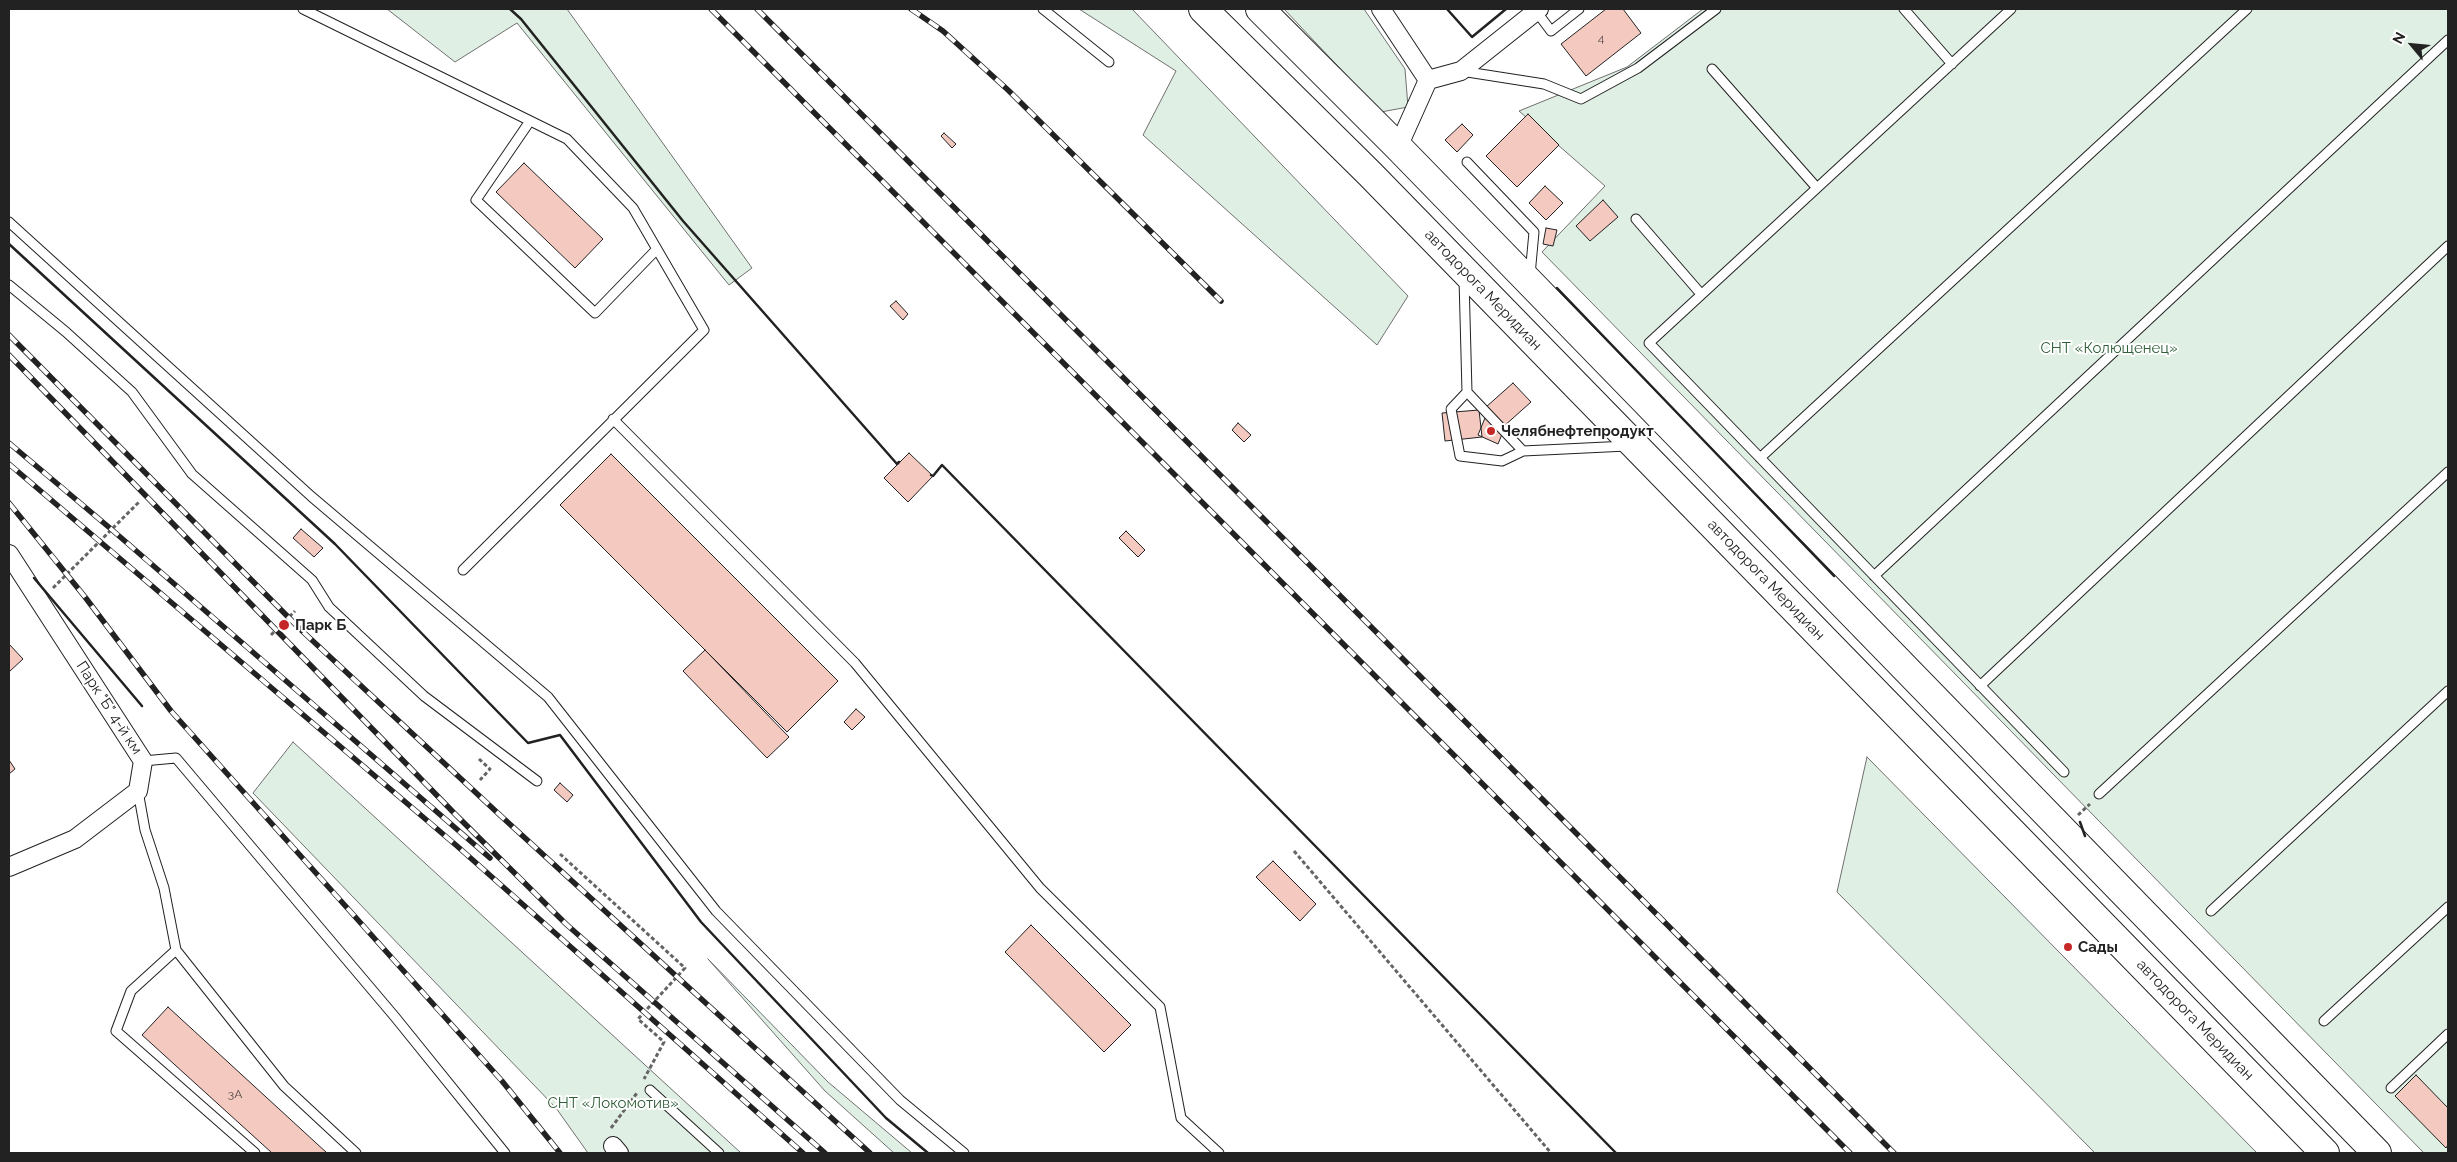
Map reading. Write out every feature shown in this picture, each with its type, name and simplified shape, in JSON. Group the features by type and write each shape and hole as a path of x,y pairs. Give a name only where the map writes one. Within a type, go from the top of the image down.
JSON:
{"main road":[{"name":"автодорога Меридиан","path":"1203,9 1370,174 2325,1153"},
{"path":"1260,9 1398,147 2377,1153"},
{"path":"1370,174 1398,147"}],"street":[{"path":"1381,9 1428,80"},
{"path":"1428,80 1461,71 1537,10"},
{"path":"1398,147 1428,80"},
{"name":"Парк \"Б\" 4-й км","path":"9,554 143,761 138,791"},
{"path":"9,868 76,839 138,791"}],"lane":[{"path":"303,9 567,139 633,208 704,330 463,570"},
{"path":"1043,9 1109,62"},
{"path":"1537,10 1551,31 1579,9"},
{"path":"1461,71 1544,84 1581,99 1638,68 1716,9"},
{"path":"1904,9 1952,64"},
{"path":"2012,9 1649,343 2064,772"},
{"path":"1760,458 2247,9"},
{"path":"1874,576 2448,40"},
{"path":"1712,69 1817,188"},
{"path":"530,121 476,200 595,313 656,250"},
{"path":"1467,162 1534,232 1529,282"},
{"path":"1636,219 1702,294"},
{"path":"9,222 312,497 548,697 716,911 900,1100 964,1153"},
{"path":"1980,686 2448,246"},
{"path":"1464,271 1467,392 1523,451"},
{"path":"9,285 132,392 192,474 312,580 329,607 376,652 424,696 537,781"},
{"path":"1467,392 1451,409 1460,456 1502,461 1523,451 1635,446"},
{"path":"613,420 855,663 1040,888 1160,1007 1181,1118 1219,1153"},
{"path":"2099,794 2448,472"},
{"path":"2211,911 2448,691"},
{"path":"143,761 176,758 394,1017 505,1153"},
{"path":"138,791 145,830 164,888 176,950 284,1086 356,1153"},
{"path":"2324,1021 2448,907"},
{"path":"176,950 131,991 116,1031 255,1153"},
{"path":"2391,1088 2448,1034"},
{"path":"650,1090 719,1153"}],"path":[{"path":"47,593 139,502"},
{"path":"271,635 295,610"},
{"path":"479,759 490,768 480,780"},
{"path":"1294,851 1551,1153"},
{"path":"560,854 685,968 638,1019 664,1042 651,1063 637,1094 603,1138 616,1150"}],"green space":[{"path":"387,9 567,9 752,268 729,285 517,23 455,62"},
{"path":"1079,9 1132,9 1408,296 1377,345 1143,135 1176,71"},
{"path":"1284,9 1364,9 1405,69 1408,107 1381,112"},
{"name":"СНТ «Колющенец»","path":"1703,9 2448,9 2448,1153 2424,1153 1542,252 1605,186 1519,111 1627,67"},
{"name":"СНТ «Локомотив»","path":"293,742 741,1153 588,1153 556,1108 253,793"},
{"path":"1867,757 2257,1153 2095,1153 1837,892"},
{"path":"708,959 828,1082 912,1153 894,1153 825,1091"}],"building":[{"path":"1606,9 1623,9 1641,33 1586,76 1561,44"},
{"path":"1528,114 1559,145 1517,187 1486,156"},
{"path":"1462,124 1473,135 1457,152 1445,140"},
{"path":"944,133 956,144 952,148 941,136"},
{"path":"524,163 603,239 575,268 496,192"},
{"path":"1545,186 1563,203 1546,220 1529,203"},
{"path":"1603,200 1618,217 1590,241 1576,226"},
{"path":"1546,228 1557,230 1553,246 1543,244"},
{"path":"896,301 908,314 903,320 890,306"},
{"path":"1513,383 1531,402 1503,427 1486,407"},
{"path":"1479,410 1482,437 1445,441 1442,413"},
{"path":"1485,418 1505,427 1498,444 1478,435"},
{"path":"1238,423 1251,435 1244,442 1232,430"},
{"path":"909,453 933,476 908,502 884,478"},
{"path":"611,454 838,681 787,732 560,505"},
{"path":"301,529 323,548 314,557 293,538"},
{"path":"1126,531 1145,550 1138,557 1119,538"},
{"path":"9,644 23,659 9,672"},
{"path":"705,650 789,737 767,758 683,671"},
{"path":"856,709 865,717 852,730 844,722"},
{"path":"9,760 15,769 9,774"},
{"path":"560,783 573,795 567,802 554,790"},
{"path":"1273,861 1316,904 1300,921 1256,877"},
{"path":"1031,925 1131,1025 1104,1052 1005,952"},
{"path":"168,1007 327,1153 272,1153 142,1035"},
{"path":"2416,1075 2448,1108 2448,1145 2446,1148 2395,1096"}],"railway":[{"path":"711,9 1850,1153"},
{"path":"757,9 1894,1153"},
{"path":"911,9 943,31 1008,90 1221,301"},
{"path":"9,335 300,629 502,817 870,1153"},
{"path":"9,355 455,814 566,924 825,1153"},
{"path":"9,443 111,529 490,858"},
{"path":"9,464 457,846 803,1153"},
{"path":"9,503 85,597 171,711 502,1081 560,1153"}],"fence":[{"path":"521,19 683,221 881,446"}],"wall":[{"path":"510,9 521,19 683,221 897,464 899,462"},
{"path":"1447,9 1472,37 1506,9"},
{"path":"9,244 335,544 528,743 560,735 701,922 886,1118 928,1153"},
{"path":"1557,288 1834,576"},
{"path":"931,475 933,476 942,465 1616,1153"},
{"path":"34,578 142,706"},
{"path":"2080,822 2085,836"}],"place":[{"name":"Челябнефтепродукт","path":"1491,431"},
{"name":"Парк Б","path":"284,625"},
{"name":"Сады","path":"2068,947"}]}
